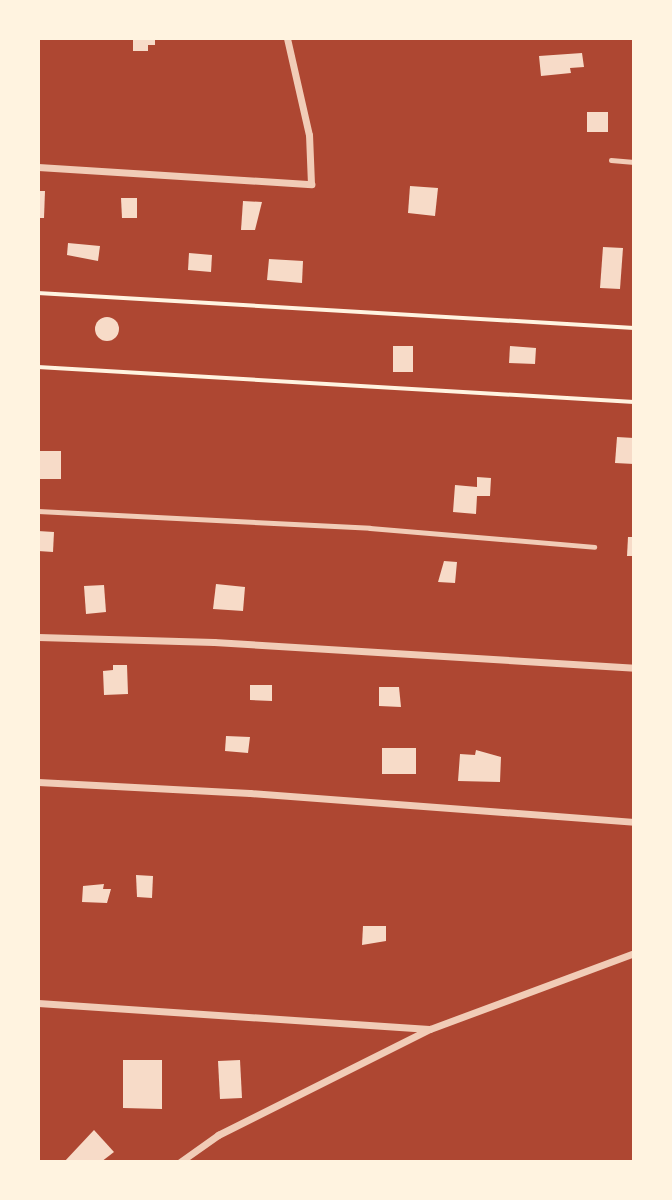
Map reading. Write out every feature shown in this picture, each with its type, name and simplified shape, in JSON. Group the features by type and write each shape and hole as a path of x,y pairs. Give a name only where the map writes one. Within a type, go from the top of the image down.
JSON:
{"street":[{"path":"38,167 311,184 309,135 287,38"},
{"path":"38,637 228,642 634,668"},
{"path":"38,782 250,793 634,822"},
{"path":"180,1161 218,1135 430,1029 634,953"},
{"path":"38,1003 430,1029"}],"lane":[{"path":"611,160 634,162"},
{"path":"38,511 369,528 594,547"}],"path":[{"path":"38,293 634,328"},
{"path":"38,367 634,402"}],"shaded area":[{"path":"39,39 633,39 633,1161 39,1161"}],"building":[{"path":"133,38 155,38 155,45 148,45 148,51 133,51"},
{"path":"582,53 584,67 570,68 571,73 541,76 539,56"},
{"path":"587,112 608,112 608,132 587,132"},
{"path":"410,186 438,188 435,216 408,213"},
{"path":"38,191 45,191 44,218 40,218"},
{"path":"121,198 137,198 137,218 122,218"},
{"path":"243,201 262,202 255,230 241,230"},
{"path":"68,243 100,246 98,261 67,255"},
{"path":"603,247 623,248 620,289 600,288"},
{"path":"189,253 212,255 211,272 188,270"},
{"path":"269,259 303,261 302,283 267,280"},
{"path":"107,317 115,321 119,329 115,337 107,341 99,337 95,329 99,321"},
{"path":"393,346 413,346 413,372 393,372"},
{"path":"510,346 536,348 535,364 509,363"},
{"path":"617,437 634,438 634,464 615,463"},
{"path":"38,451 61,451 61,479 38,479"},
{"path":"477,477 491,478 490,496 477,496 476,514 453,512 455,485 477,487"},
{"path":"38,531 54,532 53,552 38,551"},
{"path":"628,537 634,537 634,556 627,556"},
{"path":"444,561 457,562 455,583 438,582"},
{"path":"216,584 245,587 243,611 213,609"},
{"path":"104,585 106,612 86,614 84,586"},
{"path":"113,665 127,665 128,694 104,695 103,671 113,670"},
{"path":"250,685 272,685 272,701 250,700"},
{"path":"379,687 399,687 401,707 379,706"},
{"path":"226,736 250,737 248,753 225,751"},
{"path":"382,748 416,748 416,774 382,774"},
{"path":"476,750 501,757 500,782 458,781 460,754 475,755"},
{"path":"136,875 153,876 152,898 137,897"},
{"path":"104,884 103,889 111,889 107,903 82,902 83,886"},
{"path":"363,926 386,926 386,941 362,945"},
{"path":"123,1060 162,1060 162,1109 123,1108"},
{"path":"240,1060 242,1098 220,1099 218,1061"},
{"path":"94,1130 114,1152 101,1162 64,1162"}]}
